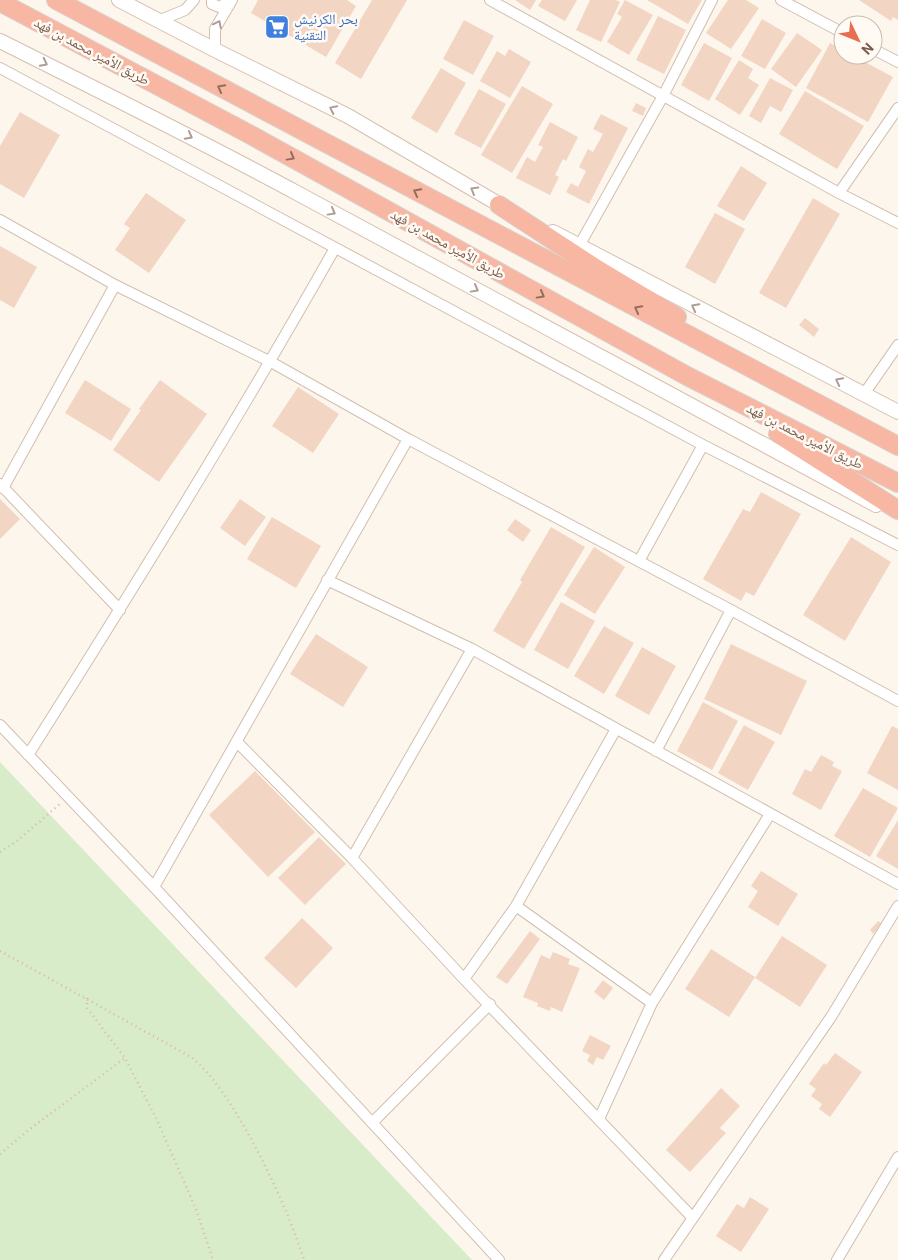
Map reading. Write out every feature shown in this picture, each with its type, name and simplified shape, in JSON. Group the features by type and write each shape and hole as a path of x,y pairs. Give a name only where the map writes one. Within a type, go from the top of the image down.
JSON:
{"highway":[{"name":"طريق الأمير محمد بن فهد","path":"56,0 898,446"},
{"name":"طريق الأمير محمد بن فهد","path":"0,2 249,134 687,376 898,484"},
{"path":"499,205 597,269 833,412"},
{"path":"687,376 898,510"}],"main road":[{"path":"119,0 348,116 499,205 898,412"},
{"path":"0,41 297,192 700,411 898,516"}],"street":[{"path":"158,21 185,10 194,0"},
{"path":"212,0 212,4 219,7 231,0"},
{"path":"215,50 215,29 231,0"},
{"path":"490,0 898,223"},
{"path":"579,246 663,96 712,0"},
{"path":"781,0 833,28"},
{"path":"883,54 898,62"},
{"path":"0,68 703,444 898,545"},
{"path":"840,193 898,108"},
{"path":"0,220 115,285 270,362 408,439 731,610 898,701"},
{"path":"28,755 120,610 270,362 335,248"},
{"path":"115,285 2,486 120,610"},
{"path":"864,394 898,345"},
{"path":"154,887 408,439"},
{"path":"639,561 703,444"},
{"path":"327,580 472,649 898,884"},
{"path":"656,751 731,610"},
{"path":"352,858 472,649"},
{"path":"0,726 154,887 499,1260"},
{"path":"464,979 516,906 616,728"},
{"path":"237,742 352,858 464,979 693,1218"},
{"path":"599,1119 652,1003 770,814"},
{"path":"516,906 652,1003"},
{"path":"664,1260 831,1017 898,906"},
{"path":"372,1124 490,1004"},
{"path":"836,1260 898,1157"}],"path":[{"path":"0,852 17,842 68,797"},
{"path":"0,951 87,998 190,1057 203,1067 240,1120 262,1160 292,1223 304,1260"},
{"path":"87,998 87,1008 124,1058 169,1144 204,1230 213,1260"},
{"path":"0,1154 124,1058"}],"green space":[{"path":"0,762 472,1260 0,1260"}],"building":[{"path":"258,0 347,0 356,6 326,57 251,13"},
{"path":"372,0 407,0 361,79 335,63"},
{"path":"515,0 536,0 530,10"},
{"path":"542,0 577,0 565,21 538,6"},
{"path":"590,0 616,0 620,2 601,42 576,30"},
{"path":"625,0 653,15 629,55 607,42 622,17 617,14"},
{"path":"647,0 702,0 688,24"},
{"path":"728,0 746,0 759,8 731,49 706,33"},
{"path":"859,0 898,1 898,20 893,17 891,21"},
{"path":"658,16 686,30 664,74 636,60"},
{"path":"762,19 786,33 765,69 741,56"},
{"path":"464,20 494,36 473,75 443,59"},
{"path":"797,33 822,50 796,87 771,69"},
{"path":"704,43 732,58 709,101 681,85"},
{"path":"830,43 833,45 833,65 871,65 893,77 868,122 806,88"},
{"path":"509,49 531,62 510,98 480,81 497,51 505,56"},
{"path":"739,60 753,69 748,78 759,85 740,115 715,99"},
{"path":"441,68 466,83 437,133 411,118"},
{"path":"770,78 793,90 781,112 770,106 761,123 749,116"},
{"path":"522,86 553,104 512,173 481,155"},
{"path":"479,89 506,104 481,148 454,134"},
{"path":"805,91 864,126 837,169 779,134"},
{"path":"636,103 646,108 643,116 632,111"},
{"path":"20,112 60,135 24,198 0,184 0,146"},
{"path":"601,114 628,128 589,204 566,192 571,183 578,187 586,171 579,167 588,149 593,152 603,134 593,129"},
{"path":"550,122 578,137 566,161 563,159 555,175 559,177 550,195 516,178 527,157 535,162 543,147 538,145"},
{"path":"741,166 767,183 744,221 717,206"},
{"path":"146,193 186,220 149,273 115,250 130,228 124,224"},
{"path":"813,198 840,214 786,308 759,293"},
{"path":"715,213 745,229 715,284 685,267"},
{"path":"0,246 37,267 14,308 0,300"},
{"path":"805,318 819,329 814,337 799,325"},
{"path":"85,380 131,409 111,441 65,413"},
{"path":"160,380 207,414 159,482 113,450"},
{"path":"298,387 339,414 313,453 272,426"},
{"path":"761,492 801,514 754,596 746,592 741,601 703,579 743,509 750,512"},
{"path":"0,499 20,519 0,539"},
{"path":"240,499 266,517 245,546 220,528"},
{"path":"272,517 321,546 296,588 247,559"},
{"path":"515,519 531,530 523,542 507,530"},
{"path":"551,527 585,547 524,649 493,631"},
{"path":"851,537 891,562 845,641 803,615"},
{"path":"594,547 625,567 595,614 564,595"},
{"path":"561,602 595,621 568,669 534,650"},
{"path":"604,626 634,643 604,694 574,676"},
{"path":"316,634 368,667 343,707 290,674"},
{"path":"731,644 807,681 781,735 704,699"},
{"path":"642,647 676,666 649,715 615,696"},
{"path":"703,702 738,721 712,770 677,751"},
{"path":"744,725 775,742 748,790 718,773"},
{"path":"892,726 898,729 898,790 867,773"},
{"path":"821,755 834,762 832,766 842,771 821,810 792,794 805,769 811,772"},
{"path":"255,771 315,832 268,877 209,815"},
{"path":"863,788 898,808 870,857 834,836"},
{"path":"898,820 898,869 876,856"},
{"path":"319,837 346,864 305,905 278,878"},
{"path":"761,871 798,894 778,926 748,907 758,891 751,886"},
{"path":"302,918 333,948 296,988 264,958"},
{"path":"878,921 882,924 873,934 870,930"},
{"path":"530,931 540,939 507,984 496,977"},
{"path":"782,936 827,965 800,1007 755,978"},
{"path":"711,949 755,977 729,1017 685,989"},
{"path":"553,952 570,959 568,964 580,968 562,1012 551,1007 550,1011 537,1006 538,1003 523,997 541,955 550,959"},
{"path":"603,980 613,988 604,1000 594,992"},
{"path":"590,1035 611,1046 603,1060 597,1057 593,1065 587,1061 590,1055 582,1051"},
{"path":"835,1053 862,1072 830,1117 819,1109 822,1104 811,1096 816,1089 809,1084 824,1063 826,1065"},
{"path":"721,1088 740,1106 720,1128 726,1133 690,1172 666,1150"},
{"path":"750,1197 769,1209 741,1252 716,1236 737,1204 744,1208"}],"place":[{"name":"بحر الكرنيش التقنية","path":"277,27"}]}
